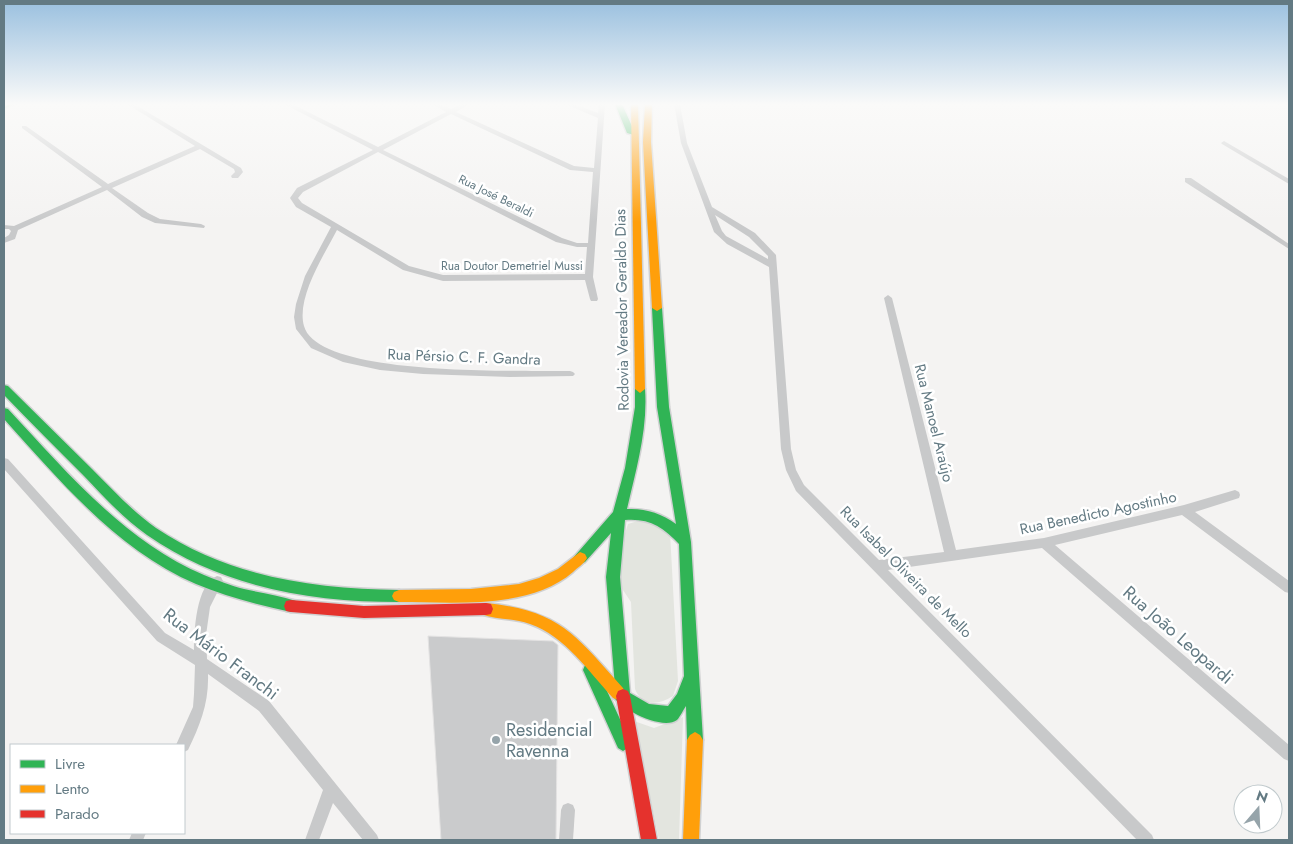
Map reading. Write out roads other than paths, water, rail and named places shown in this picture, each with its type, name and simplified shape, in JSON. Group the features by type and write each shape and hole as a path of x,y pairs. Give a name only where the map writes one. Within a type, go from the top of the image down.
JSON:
{"main road":[{"name":"Rodovia Vereador Geraldo Dias","path":"633,143 641,407 632,468 618,515 613,577 623,699 649,840"},
{"path":"646,143 663,407 685,542 695,731 692,840"},
{"path":"4,389 110,495 151,531 197,558 226,570 283,586 330,594 392,596 515,593 548,583 571,568 618,515 634,513 651,515 669,524 685,542"},
{"path":"4,412 94,505 137,544 185,573 213,585 301,608 361,612 480,610 510,612 533,618 555,628 576,644 623,699 643,712 658,717 672,714 682,699 692,674"},
{"path":"576,644 615,721 636,776"}],"street":[{"path":"47,143 146,215 158,221 201,226"},
{"path":"196,143 237,168 239,172 235,176"},
{"name":"Rua José Beraldi","path":"363,143 559,240 577,245 591,245"},
{"name":"Rua Doutor Demetriel Mussi","path":"389,143 295,195 294,198 299,205 406,268 424,275 443,278 589,276"},
{"path":"521,143 573,168 597,170"},
{"path":"594,298 589,276 598,143"},
{"path":"684,143 709,208 710,217 718,232 726,241 758,256 771,265"},
{"path":"1225,143 1289,182"},
{"path":"4,227 14,229 200,146"},
{"path":"1188,180 1289,247"},
{"path":"709,208 742,229 726,241"},
{"name":"Rua Pérsio C. F. Gandra","path":"335,226 316,262 298,316 300,330 311,345 343,359 380,368 448,372 570,374"},
{"path":"4,241 14,234 14,229"},
{"name":"Rua Isabel Oliveira de Mello","path":"742,229 761,242 772,255 771,265 786,449 791,470 800,488 1147,840"},
{"name":"Rua Manoel Araújo","path":"888,298 951,555"},
{"name":"Rua Mário Franchi","path":"4,462 161,637 264,706 372,840"},
{"name":"Rua Benedicto Agostinho","path":"877,566 1044,543 1184,510 1234,495"},
{"path":"1184,510 1289,588"},
{"name":"Rua João Leopardi","path":"1044,543 1289,754"},
{"path":"183,744 202,696 198,634 201,616 206,596 226,570"},
{"path":"312,840 330,790"},
{"path":"566,840 568,810"}],"place":[{"name":"Residencial Ravenna","path":"496,740"}]}
